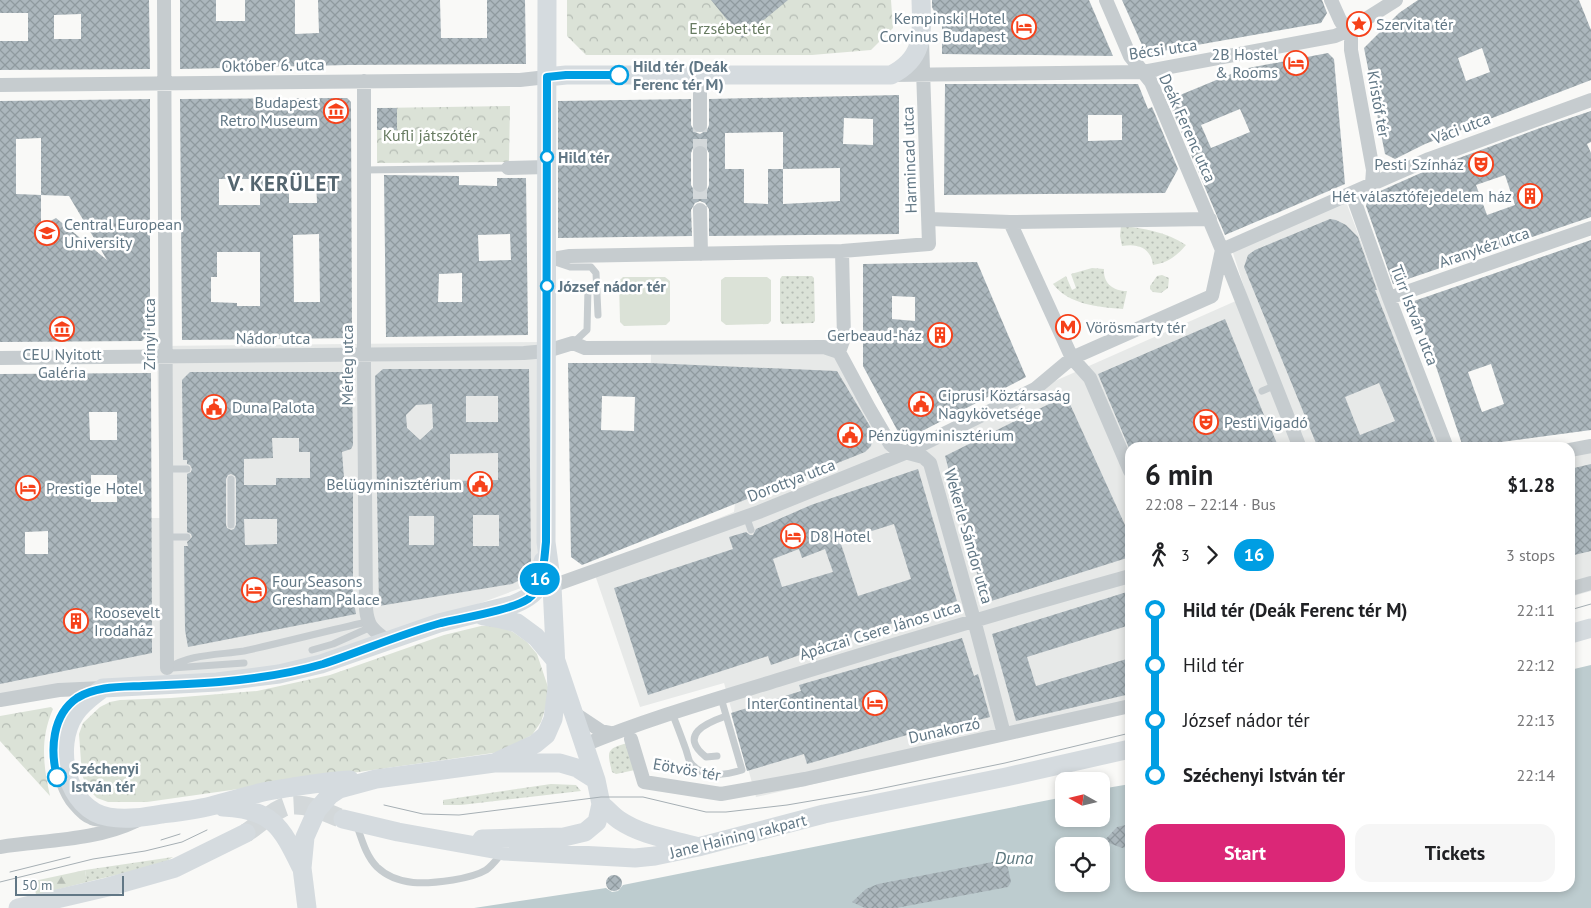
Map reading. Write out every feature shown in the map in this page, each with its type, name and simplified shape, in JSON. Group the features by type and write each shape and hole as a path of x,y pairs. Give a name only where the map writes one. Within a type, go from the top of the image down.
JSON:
{"street":[{"name":"Zrínyi utca","path":"162,677 167,537 164,0"},
{"path":"494,763 535,744 546,735 553,719 557,688 552,586 546,542 547,0"},
{"path":"547,77 566,75 700,74 923,75 921,0"},
{"name":"Deák Ferenc utca","path":"1106,0 1130,56 1151,82 1210,219"},
{"name":"Kristóf tér","path":"1331,0 1351,38 1373,170 1372,184"},
{"name":"Bécsi utca","path":"923,75 1143,72 1335,36 1347,31 1396,0"},
{"path":"891,75 902,70 912,58 917,50 922,33"},
{"path":"700,74 700,125"},
{"name":"Harmincad utca","path":"842,252 929,244 923,75"},
{"name":"Október 6. utca","path":"0,85 520,80 547,77"},
{"name":"Mérleg utca","path":"364,81 364,356 369,625"},
{"name":"Váci utca","path":"1222,250 1429,159 1520,124 1591,100"},
{"path":"700,153 700,185"},
{"path":"508,168 547,167"},
{"name":"Türr István utca","path":"1352,194 1389,298 1445,442"},
{"path":"700,210 700,254"},
{"path":"929,219 1010,222 1210,219 1298,442"},
{"path":"1010,222 1072,358 1090,378 1125,459"},
{"name":"Aranykéz utca","path":"1389,298 1591,228"},
{"path":"1072,358 1212,296 1222,250"},
{"path":"547,260 570,256 842,252 844,338 839,352 824,347 585,348 573,343 547,351"},
{"name":"Nádor utca","path":"0,358 364,356 547,351"},
{"name":"Wekerle Sándor utca","path":"839,352 890,444 897,450 922,457 930,463 1003,728"},
{"name":"Dorottya utca","path":"552,586 753,514 905,453 1035,389 1072,358"},
{"path":"1575,449 1591,446"},
{"path":"0,700 59,690 103,688 162,677 217,682 279,674 320,664 440,624 528,599 534,593 541,576 546,542"},
{"name":"Apáczai Csere János utca","path":"721,698 974,620 1125,577"},
{"path":"1575,588 1591,583"},
{"path":"446,842 564,837 585,832 597,822 602,804 596,780 556,661 536,637 517,623 473,615"},
{"path":"369,625 387,641"},
{"path":"1575,633 1591,628"},
{"path":"103,688 86,701 75,713 68,728 64,745 65,762 70,781 77,795 94,812 108,817 143,817 209,807 261,792 335,781 376,780"},
{"path":"541,763 584,744 721,698"},
{"name":"Dunakorzó","path":"766,785 805,778 1003,728 1125,707"},
{"path":"574,713 600,731 612,734"},
{"name":"Eötvös tér","path":"631,739 644,782 721,794 766,785"},
{"name":"Jane Haining rakpart","path":"350,821 446,842 504,851 635,858 698,847 824,814 1006,777 1125,750"},
{"path":"307,908 302,868 305,837 317,810 330,795 339,789 376,780 494,763 560,763 572,766 596,780"},
{"path":"602,804 619,820 633,828 648,834 698,847"},
{"path":"209,807 238,808 258,812 274,822 287,838 302,868"},
{"path":"0,847 100,833 125,826 143,817"},
{"path":"18,908 108,887 175,868 246,833"}],"lane":[{"path":"364,170 508,168"},
{"path":"547,260 570,266 591,267 596,273 598,315"},
{"path":"573,343 587,330 588,288"},
{"path":"1262,391 1276,385"},
{"path":"167,469 187,468"},
{"path":"231,479 231,526"},
{"path":"751,530 753,514"},
{"path":"167,537 187,537"},
{"path":"312,650 332,644 369,625"},
{"path":"162,677 192,658 244,651 369,625"},
{"path":"162,677 244,663"},
{"path":"672,713 690,762 700,770 721,776 742,770 721,698"},
{"path":"717,756 706,757 700,752 696,745 695,737 698,730 704,725 726,716"},
{"path":"350,821 377,867 391,876 407,882 426,884 473,877 487,869 504,851"}],"shaded area":[{"path":"1346,202 1437,442 1125,442 1125,713 756,797 724,683 640,707 593,569 734,512 735,503 649,448 651,353 841,347 901,449 1247,296 1232,250"},
{"path":"543,342 543,580 388,637 292,667 0,700 0,571 151,518 160,518 157,346"},
{"path":"1591,442 1591,591 1575,596 1575,445"}],"green space":[{"name":"Erzsébet tér","path":"567,0 891,0 893,28 871,50 812,55 586,55 567,36"},
{"name":"Kufli játszótér","path":"510,106 509,162 377,163 377,108"},
{"path":"1121,226 1155,231 1186,245 1163,263 1153,265 1150,254 1143,248 1133,245 1122,246"},
{"path":"1092,268 1104,269 1105,278 1113,288 1127,291 1123,309 1095,306 1076,301 1053,284 1066,276 1072,290 1076,288 1071,274"},
{"path":"1162,275 1169,278 1168,288 1161,293 1153,292 1150,286 1157,276"},
{"path":"782,276 812,276 814,278 815,321 813,323 782,324 780,321 780,279"},
{"path":"623,277 665,277 670,281 670,321 666,325 624,326 620,322 619,281"},
{"path":"725,277 767,277 771,280 771,321 768,324 726,325 721,321 721,280"},
{"name":"Széchenyi István tér","path":"481,626 499,626 513,632 527,642 537,654 548,687 547,703 541,722 532,735 500,752 147,802 108,802 97,798 88,789 82,775 79,734 83,723 100,707 110,702 257,691 330,675 444,635"},
{"path":"51,707 53,709 44,741 44,762 50,796 0,741 0,716"},
{"path":"627,743 635,770 616,774 612,772 609,759 610,752 615,747"},
{"path":"551,784 576,785 581,791 461,805 443,805 443,800"},
{"path":"173,857 162,864 87,882 85,870"},
{"path":"85,870 87,882 36,895 34,881"}],"water":[{"name":"Duna","path":"1591,665 1591,908 474,908 606,888 612,892 618,891 623,885 1055,799 1055,828 1110,828 1110,787 1125,785 1125,892 1575,892 1575,669"}],"building":[{"path":"0,0 149,0 150,69 0,70 0,41 28,41 28,13 0,13","holes":["81,14 81,39 54,39 54,15"]},
{"path":"180,0 216,0 216,21 245,21 245,0 295,0 295,34 319,33 318,0 440,0 441,38 487,38 487,0 525,0 526,64 348,65 180,69"},
{"path":"711,0 788,0 742,38"},
{"name":"Kempinski Hotel Corvinus Budapest","path":"932,0 1089,0 1113,56 942,54 942,22 932,7"},
{"path":"1122,0 1322,0 1327,13 1321,23 1146,54"},
{"path":"1418,0 1579,0 1591,30 1591,80 1425,144 1395,159 1385,154 1364,48 1399,13","holes":["1482,48 1490,72 1466,81 1458,58"]},
{"path":"1328,53 1334,59 1345,184 1225,235 1168,100 1243,69","holes":["1240,109 1250,132 1211,148 1201,125"]},
{"path":"945,84 1138,84 1148,109 1152,107 1178,169 1165,193 944,195","holes":["1088,115 1122,115 1122,140 1088,141"]},
{"path":"899,95 899,234 709,236 709,209 705,203 700,201 695,203 691,210 692,236 558,238 558,101 691,99 691,125 695,132 700,134 707,130 709,125 709,99","holes":["844,118 873,119 873,145 843,144","783,132 783,169 768,169 768,204 744,203 744,169 725,169 725,133","700,144 705,146 709,153 709,185 707,190 700,194 695,192 691,185 691,153 693,148","840,168 840,201 783,204 783,169"]},
{"path":"347,98 351,102 352,338 182,340 180,99","holes":["219,179 260,179 260,205 219,205","316,179 317,203 289,203 289,180","319,234 320,302 294,302 293,235","217,252 260,252 260,306 237,306 237,303 211,302 211,277 217,277"]},
{"name":"Central European University","path":"150,99 150,332 142,341 0,342 0,101","holes":["41,138 41,195 16,194 16,139","41,195 69,196 107,260 56,218 41,226"]},
{"path":"377,108 397,108 397,130 377,130"},
{"path":"1591,111 1591,142 1587,144 1591,153 1591,217 1393,284 1366,206 1369,196 1432,168","holes":["1505,175 1515,205 1487,215 1476,185"]},
{"path":"384,175 459,176 459,185 497,186 497,178 526,178 528,335 386,337","holes":["510,234 511,260 479,261 478,235","462,273 462,302 438,302 439,274"]},
{"path":"1330,219 1346,225 1358,237 1377,290 1375,290 1435,442 1316,442 1244,267 1248,255 1255,250","holes":["1379,383 1395,421 1360,435 1345,397"]},
{"path":"1591,240 1591,430 1501,442 1461,442 1414,301","holes":["1491,364 1504,404 1482,412 1468,372"]},
{"path":"977,262 1026,377 903,441 863,366 863,264","holes":["892,296 915,297 915,321 892,319"]},
{"path":"1225,319 1276,442 1126,442 1098,374"},
{"path":"568,363 650,363 837,371 871,428 873,437 871,446 865,452 582,565 571,557","holes":["602,396 635,397 634,431 601,430"]},
{"name":"Belügyminisztérium","path":"383,369 529,369 531,565 527,576 512,584 379,606 375,376","holes":["466,396 498,396 498,422 466,422","432,404 433,428 420,440 407,428 406,415 416,405","498,453 498,480 450,481 450,454","473,515 499,515 499,546 473,546","409,516 434,516 434,545 409,545"]},
{"path":"190,372 352,372 353,445 351,449 342,452 344,478 353,479 353,597 356,614 188,647 185,630 184,546 188,546 187,542 192,537 187,532 187,474 192,469 187,464 187,460 183,460 182,380","holes":["272,438 299,438 299,452 310,452 310,478 276,478 276,485 244,485 244,459 273,458","231,474 236,479 236,525 231,530 226,525 226,479","244,519 277,519 277,544 245,545"]},
{"path":"151,373 152,653 0,684 0,374","holes":["89,412 117,412 117,440 90,440","91,475 117,475 117,502 91,502","48,531 48,554 25,554 25,532"]},
{"path":"1064,398 1069,402 1125,525 1125,559 985,603 945,456"},
{"path":"1591,464 1591,551 1575,555 1575,468"},
{"path":"918,469 957,601 771,665 768,656 648,695 614,588 733,549 729,537 746,532 753,535 756,529 811,505","holes":["894,524 911,579 858,596 840,541","799,549 802,558 825,549 833,572 782,587 773,559"]},
{"path":"1125,593 1125,627 1027,657 1036,686 1125,659 1125,695 1016,721 992,634"},
{"name":"InterContinental","path":"962,638 974,676 978,674 990,717 951,727 938,726 807,764 804,754 747,771 731,713 801,691 799,685"},
{"path":"1125,825 1125,847 1110,843 1110,837 1108,837 1117,827"},
{"path":"1003,860 1007,864 1011,882 1008,887 896,908 865,908 852,902 866,889 878,884"},
{"path":"614,875 620,877 622,883 620,889 614,891 608,889 606,883 608,877"}],"tunnel":[{"path":"700,125 700,153"},
{"path":"700,185 700,210"},
{"path":"246,833 273,813 289,806 305,806 343,819"}],"tram line":[{"path":"1575,609 1591,604"},
{"path":"384,805 423,814 459,815 601,797 643,797 706,812 726,812 787,805 869,791 1005,763 1125,734"},
{"path":"0,882 93,859 145,851 182,842 207,830"},
{"path":"161,840 180,834"},
{"path":"10,872 70,857"}],"bus line":[{"name":"16","path":"57,777 54,763 54,744 57,724 66,707 79,697 103,688 217,682 279,674 320,664 425,628 512,605 528,599 534,593 541,576 546,542 547,77 619,75"}],"place":[{"name":"Szervita tér","path":"1359,24"},
{"name":"Kempinski Hotel Corvinus Budapest","path":"1024,27"},
{"name":"2B Hostel & Rooms","path":"1296,63"},
{"name":"Hild tér (Deák Ferenc tér M)","path":"619,75"},
{"name":"Budapest Retro Museum","path":"336,111"},
{"name":"Hild tér","path":"547,157"},
{"name":"Pesti Színház","path":"1481,164"},
{"name":"Hét választófejedelem ház","path":"1530,196"},
{"name":"Central European University","path":"47,233"},
{"name":"József nádor tér","path":"547,286"},
{"name":"Vörösmarty tér","path":"1068,327"},
{"name":"CEU Nyitott Galéria","path":"62,329"},
{"name":"Gerbeaud-ház","path":"940,335"},
{"name":"Ciprusi Köztársaság Nagykövetsége","path":"921,404"},
{"name":"Duna Palota","path":"214,407"},
{"name":"Pesti Vigadó","path":"1206,422"},
{"name":"Pénzügyminisztérium","path":"850,435"},
{"name":"Belügyminisztérium","path":"480,484"},
{"name":"Prestige Hotel","path":"28,488"},
{"name":"D8 Hotel","path":"793,536"},
{"name":"Four Seasons Gresham Palace","path":"254,590"},
{"name":"Roosevelt Irodaház","path":"76,621"},
{"name":"InterContinental","path":"875,703"},
{"name":"Széchenyi István tér","path":"57,777"}],"district":[{"name":"V. KERÜLET","path":"284,184"}]}
